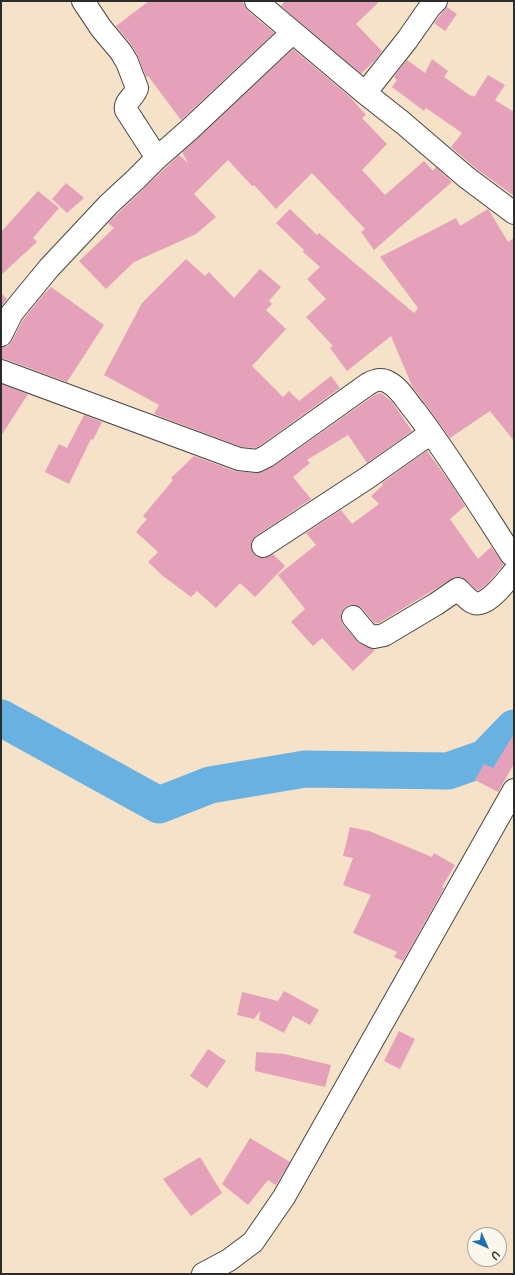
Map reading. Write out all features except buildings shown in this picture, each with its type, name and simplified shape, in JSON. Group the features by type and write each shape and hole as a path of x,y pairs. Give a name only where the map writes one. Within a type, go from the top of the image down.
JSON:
{"street":[{"path":"83,1 101,28 122,52 127,62 137,88 125,106 126,110 157,158"},
{"path":"256,1 466,177 514,213"},
{"path":"365,92 436,1"},
{"path":"1,336 12,313 48,268 109,204 293,32"},
{"path":"1,371 239,459 250,460 261,460 368,384 379,380 390,382 400,392 431,433 511,554 514,556"},
{"path":"263,546 367,478 431,433"},
{"path":"352,616 366,633 374,637 384,635 458,589 473,603 480,604 488,600 514,572"},
{"path":"203,1274 229,1260 253,1242 281,1202 514,790"}],"waterway":[{"path":"1,718 159,805 210,785 305,769 448,771 485,758 514,728"}]}
